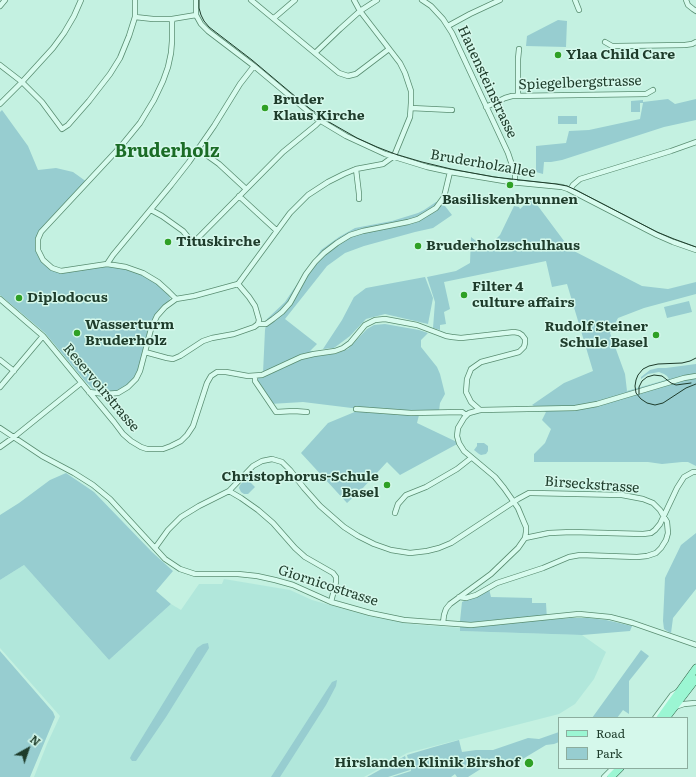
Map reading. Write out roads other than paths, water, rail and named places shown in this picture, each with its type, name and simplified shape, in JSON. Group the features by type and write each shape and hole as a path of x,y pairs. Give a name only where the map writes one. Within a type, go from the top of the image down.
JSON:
{"main road":[{"path":"667,717 675,707 696,668"},
{"path":"661,717 696,679"},
{"path":"611,777 619,769"}],"street":[{"path":"0,6 6,0"},
{"path":"0,104 53,48 74,16 81,0"},
{"path":"0,65 22,82 42,102 62,129 68,125 110,74 120,58 135,17 135,0"},
{"path":"135,17 172,19 196,15 196,0"},
{"path":"251,0 339,73 348,76 356,74 389,49"},
{"path":"274,18 295,0"},
{"path":"89,392 105,394 118,393 128,388 140,371 150,329 157,316 165,306 176,299 194,296 238,284 276,230 308,195 344,174 356,169 383,164 394,156 410,117 410,91 405,73 400,63 360,11 354,0"},
{"path":"315,52 360,11 377,0"},
{"name":"Hauensteinstrasse","path":"422,0 430,6 448,26 508,153 515,174 515,183"},
{"path":"448,26 500,0"},
{"path":"575,0 579,10"},
{"path":"686,0 688,5 696,11"},
{"name":"Bruderholzallee","path":"196,15 201,24 208,31 254,66 320,121 371,148 427,167 450,172 515,183 562,187 657,235 696,250"},
{"path":"172,19 171,53 166,74 154,100 140,123 122,145 41,232 38,239 38,250 43,260 52,268 61,271 107,264 126,267 143,273 158,282 176,299"},
{"path":"605,42 612,46 685,45 696,42"},
{"path":"518,96 519,49"},
{"path":"107,264 198,149 240,84 254,66"},
{"name":"Spiegelbergstrasse","path":"486,107 505,98 518,96 646,94 653,90"},
{"path":"411,108 452,110"},
{"path":"151,210 183,231 194,243 283,152 320,121"},
{"path":"570,190 573,185 580,180 696,142"},
{"path":"198,149 219,164 246,189"},
{"path":"356,169 359,199"},
{"path":"258,324 266,324 282,312 290,303 306,274 324,253 337,243 363,231 418,219 436,208 444,197 450,172"},
{"path":"239,196 276,230"},
{"path":"145,352 173,359 203,341 254,328 258,324 259,320 255,306 238,284"},
{"name":"Reservoirstrasse","path":"0,299 44,336 123,434 131,441 147,449 163,449 181,441 187,435 193,426 207,383 211,376 217,372 248,376 262,375 301,357 335,351 350,343 365,325 375,320 385,319 417,325 446,336 461,338 514,332 522,335 525,343 522,350 481,362 471,369 467,379 466,392 471,402 480,410"},
{"path":"0,387 44,336"},
{"path":"0,360 14,371"},
{"path":"255,376 254,381 276,412 308,412"},
{"path":"443,623 444,614 450,604 491,574 518,548 525,538 526,528 514,502 495,477 471,458 459,443 457,436 458,428 466,415 473,411 480,410 575,408 597,404 684,378 696,376"},
{"path":"0,447 81,382"},
{"path":"356,409 411,413 462,412 466,415"},
{"name":"Giornicostrasse","path":"0,428 42,456 93,485 110,499 165,559 180,569 195,574 238,574 258,576 293,586 332,602 370,613 404,620 471,625 579,614 610,617 633,623 696,646"},
{"path":"395,513 398,504 406,495 426,487 457,469 471,458"},
{"name":"Birseckstrasse","path":"229,492 252,466 262,461 272,459 282,462 320,506 344,527 374,544 391,550 410,553 435,550 451,543 525,495 532,493 622,495 643,499 652,503 664,516"},
{"path":"525,538 549,533 572,532 650,533 660,524 677,488 684,478 693,472 696,472"},
{"path":"155,548 168,530 181,517 199,506 229,492 241,498 274,523 295,548 305,557 333,572 336,577 336,582 332,602"},
{"path":"459,597 466,598 476,595 497,583 543,568 569,557 580,555 637,557 656,553 666,540 668,532 664,516"},
{"path":"656,717 672,695 676,692 683,692 696,704"},
{"path":"675,707 684,704 696,704"},
{"path":"604,777 613,769"}],"tram line":[{"path":"199,0 201,15 209,27 252,60 309,108 329,122 357,138 395,154 451,169 494,177 567,186 657,232 696,247"},
{"path":"696,358 682,363 649,366 643,369 638,375 635,386 636,393 641,399 647,403 655,405 663,403 686,388 696,384"},
{"path":"639,394 639,387 642,381 647,377 654,375 662,376 676,385 691,383"}],"place":[{"name":"Ylaa Child Care","path":"558,55"},
{"name":"Bruder Klaus Kirche","path":"265,108"},
{"name":"Basiliskenbrunnen","path":"510,185"},
{"name":"Tituskirche","path":"168,242"},
{"name":"Bruderholzschulhaus","path":"418,246"},
{"name":"Filter 4 culture affairs","path":"464,295"},
{"name":"Diplodocus","path":"19,298"},
{"name":"Wasserturm Bruderholz","path":"77,333"},
{"name":"Rudolf Steiner Schule Basel","path":"656,335"},
{"name":"Christophorus-Schule Basel","path":"387,485"},
{"name":"Hirslanden Klinik Birshof","path":"529,763"}],"district":[{"name":"Bruderholz","path":"167,152"}]}
